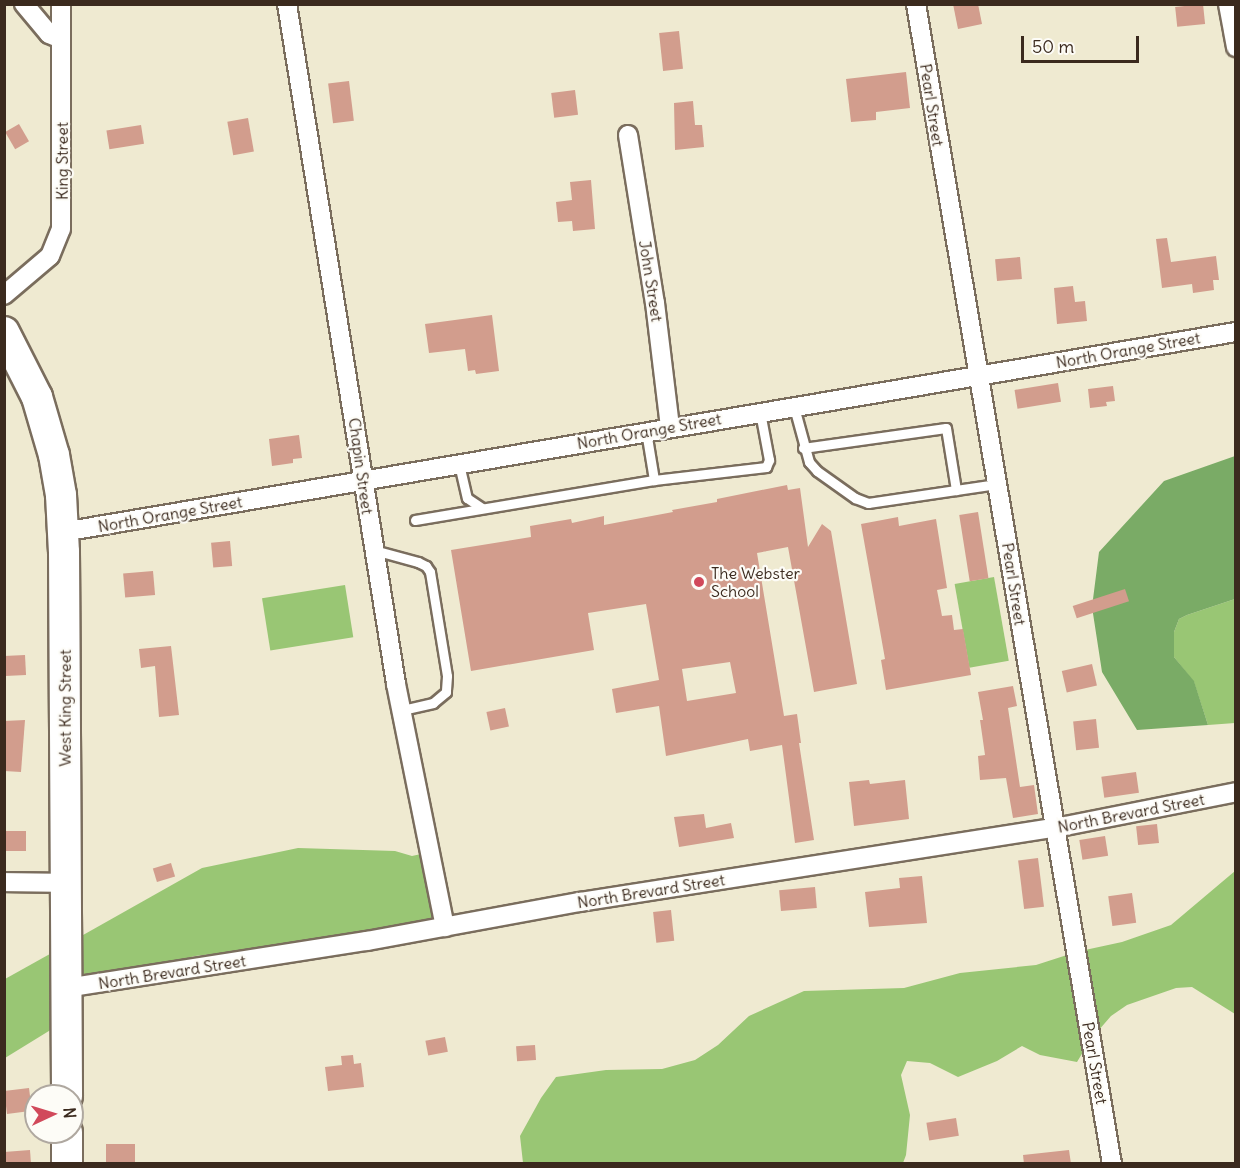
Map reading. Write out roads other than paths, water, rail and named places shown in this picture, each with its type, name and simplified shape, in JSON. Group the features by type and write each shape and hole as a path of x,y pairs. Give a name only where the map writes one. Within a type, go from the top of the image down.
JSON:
{"main road":[{"name":"West King Street","path":"4,332 20,360 43,416 61,495 67,1084"},
{"path":"67,1144 67,1164"}],"street":[{"path":"24,4 49,34 61,39"},
{"name":"King Street","path":"4,295 50,256 61,229 61,4"},
{"name":"Chapin Street","path":"287,4 359,447 362,481 402,710 445,927"},
{"name":"Pearl Street","path":"916,4 1112,1164"},
{"path":"1228,4 1236,47"},
{"name":"John Street","path":"628,135 655,303 670,427"},
{"name":"North Orange Street","path":"63,532 1236,332"},
{"name":"North Brevard Street","path":"66,988 445,927 580,902 1054,828 1236,792"},
{"path":"4,882 66,883"}],"lane":[{"path":"794,407 808,462 816,471 855,498 868,503 997,484"},
{"path":"415,520 654,480 766,467 769,460 760,412"},
{"path":"803,448 946,428 957,490"},
{"path":"646,431 654,480"},
{"path":"459,464 467,498 485,508"},
{"path":"374,550 418,562 426,566 430,572 447,676 446,692 433,704 402,710"}],"place":[{"name":"The Webster School","path":"699,582"}]}
